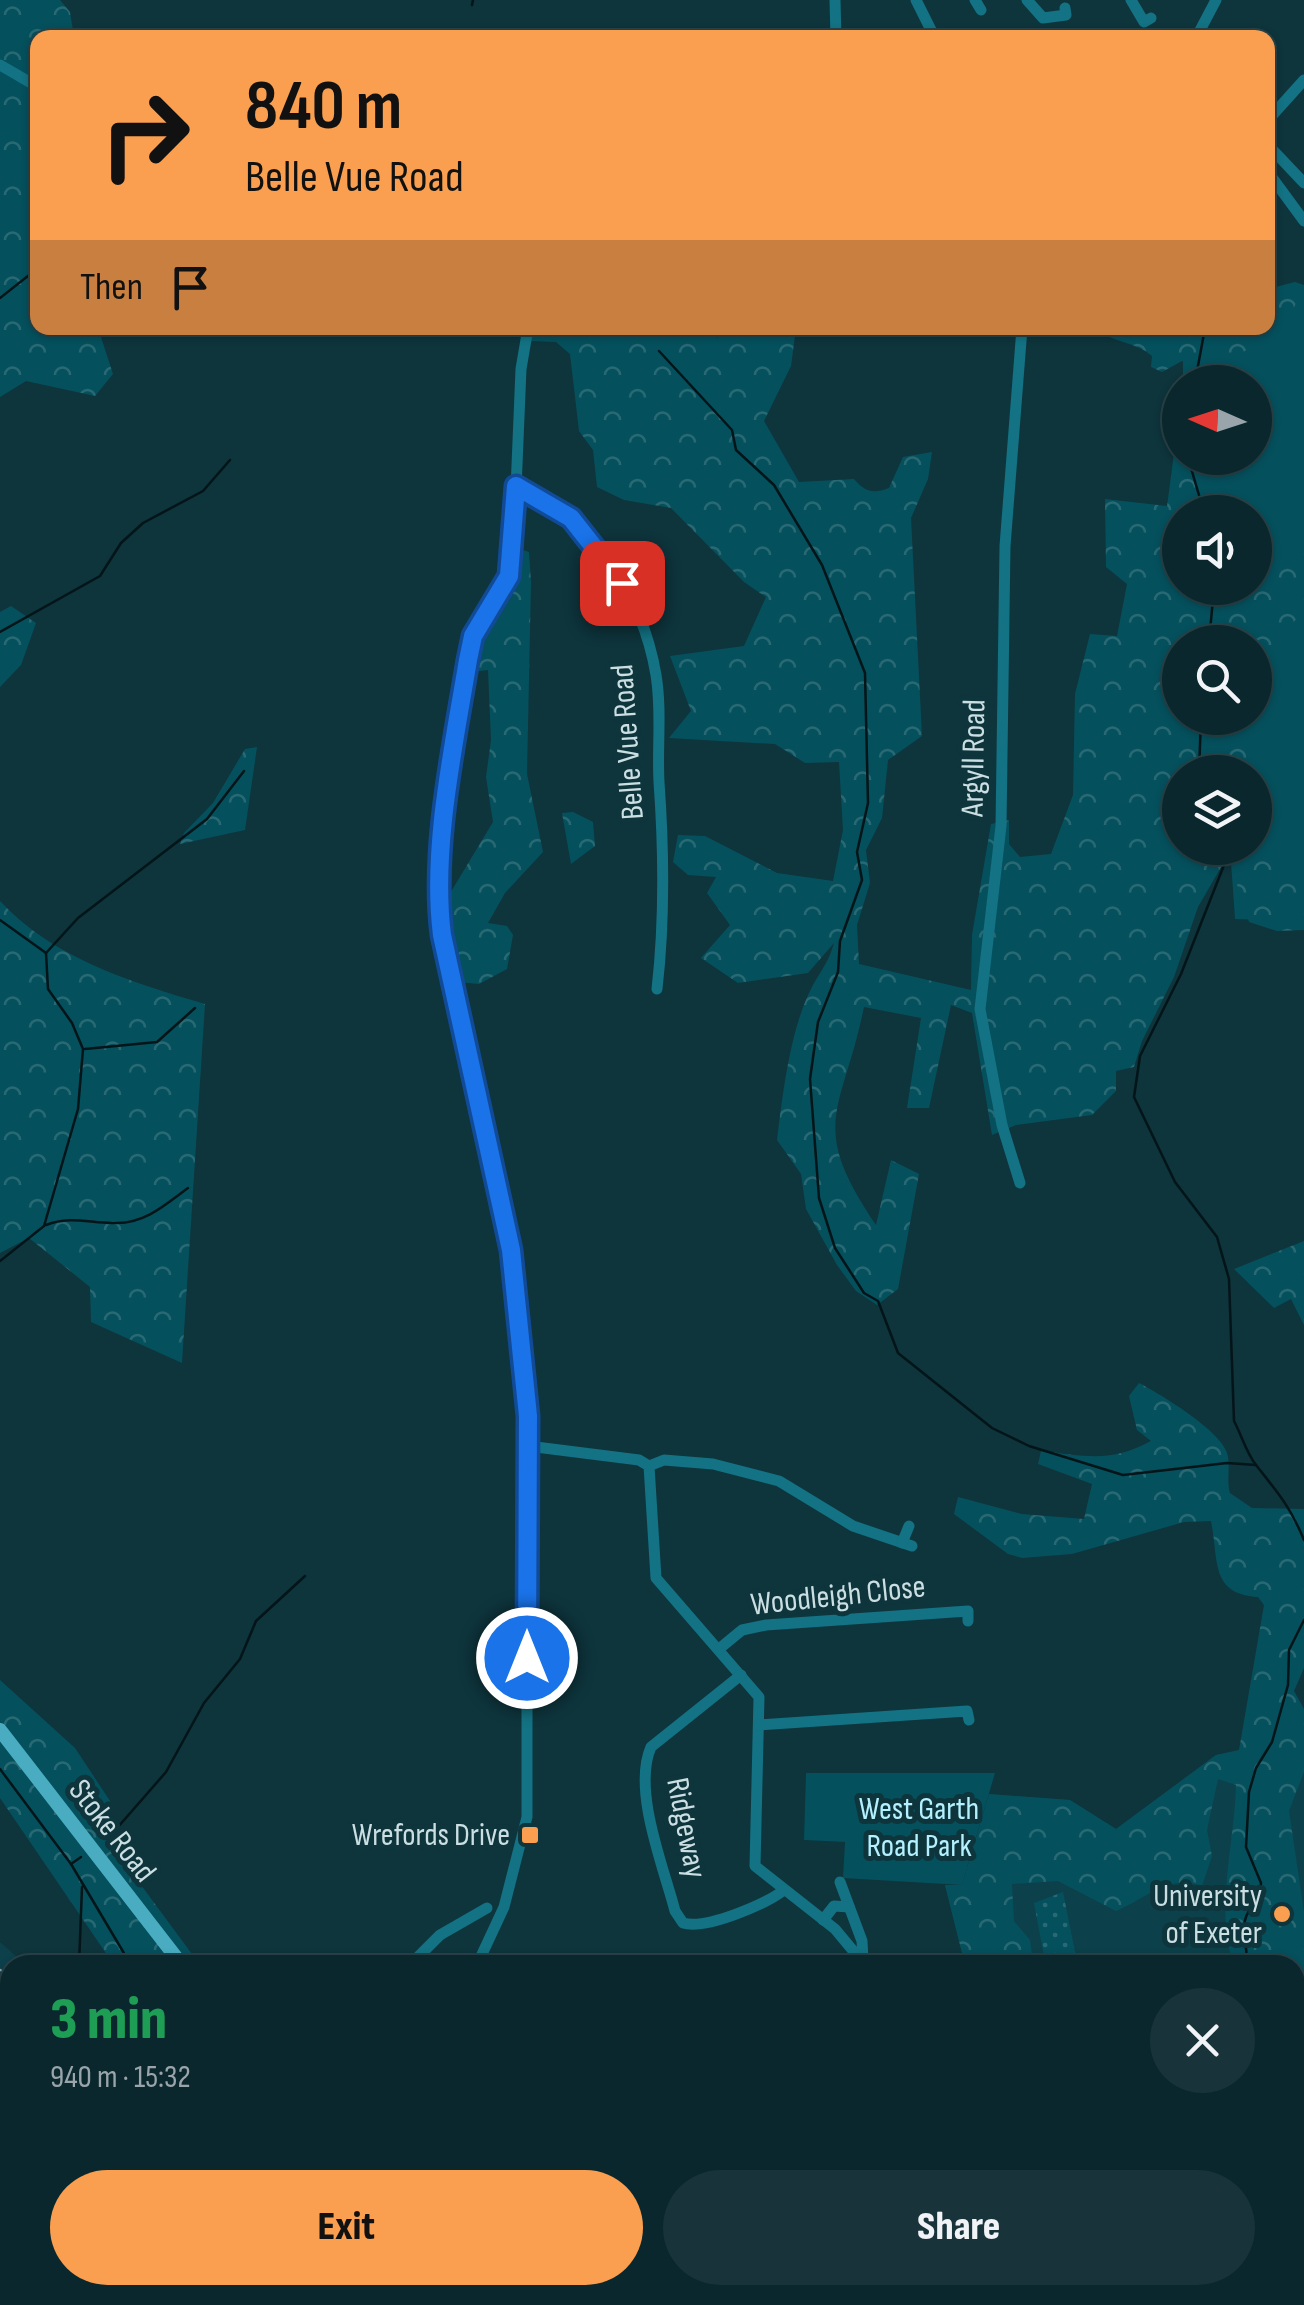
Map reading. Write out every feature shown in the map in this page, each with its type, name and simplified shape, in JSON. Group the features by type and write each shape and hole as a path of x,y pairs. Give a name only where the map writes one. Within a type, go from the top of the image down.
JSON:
{"main road":[{"name":"Stoke Road","path":"0,1730 174,1955"}],"street":[{"path":"836,0 836,30"},
{"path":"916,0 931,30"},
{"path":"1027,0 1037,16 1065,11 1072,28"},
{"path":"1130,0 1144,22 1150,18"},
{"path":"1200,30 1216,0"},
{"path":"0,66 30,83"},
{"path":"1275,112 1304,80"},
{"path":"1275,152 1304,183"},
{"path":"1275,182 1304,221"},
{"path":"482,1955 504,1907 527,1817 528,1446 505,1210 438,904 473,636 509,576 527,335"},
{"name":"Argyll Road","path":"1020,1183 995,1094 980,1008 1002,826 1004,546 1021,335"},
{"name":"Belle Vue Road","path":"516,486 571,518 596,544 622,583 651,653 660,712 665,911 657,989"},
{"path":"528,1446 639,1460 649,1466"},
{"path":"649,1466 664,1460 690,1462 759,1476 800,1491 852,1526 907,1545 909,1526"},
{"path":"649,1466 656,1578 759,1697 755,1866 824,1920 857,1955"},
{"name":"Woodleigh Close","path":"719,1649 748,1628 968,1612"},
{"name":"Ridgeway","path":"742,1675 651,1747 646,1771 650,1818 676,1911 683,1923 696,1925 726,1916 770,1901 784,1890"},
{"path":"759,1725 968,1711"},
{"path":"840,1882 862,1941 863,1955"},
{"path":"824,1920 834,1906 849,1907"},
{"path":"420,1955 440,1934 487,1908"}],"shaded area":[{"path":"1304,1738 1304,1955 962,1955 945,1885 962,1885 989,1794 1070,1800 1116,1829 1216,1755"},
{"path":"0,1942 15,1955 0,1955"}],"green space":[{"path":"0,0 60,0 70,12 73,30 30,30 30,335 100,335 113,374 95,396 26,381 0,397"},
{"path":"1295,282 1304,285 1304,922 1235,919 1231,865 1272,865 1272,755 1195,755 1196,735 1272,735 1272,625 1255,625 1255,605 1272,605 1272,495 1195,495 1189,475 1272,475 1272,365 1183,365 1183,335 1275,335 1275,316"},
{"path":"1295,282 1302,291 1279,338 1224,359 1223,365 1187,365 1182,361 1162,365 1162,372 1151,367 1152,356 1145,351 1105,335 1275,335 1275,287"},
{"path":"531,335 795,335 791,366 764,421 799,482 854,479 870,491 883,490 889,488 903,457 932,452 928,479 911,518 922,736 888,760 882,818 866,850 870,883 857,925 859,964 971,990 972,935 991,824 1009,820 1009,844 1020,857 1051,854 1073,795 1075,694 1090,634 1117,636 1127,584 1106,567 1105,499 1162,505 1162,605 1272,605 1272,543 1304,541 1304,612 1282,633 1272,651 1272,625 1162,625 1162,735 1249,735 1247,755 1162,755 1162,865 1222,865 1198,907 1174,977 1142,1041 1134,1067 1116,1071 1116,1091 1092,1115 1016,1125 992,1135 972,1013 951,1005 929,1108 907,1108 921,1018 864,1007 836,1118 842,1163 876,1225 891,1160 919,1174 898,1289 877,1305 856,1291 837,1265 806,1209 801,1174 777,1140 799,1021 834,943 808,973 738,983 701,958 730,925 707,893 716,877 688,875 673,862 678,835 705,836 777,873 833,881 843,830 839,762 805,763 775,744 669,738 691,711 670,656 744,646 766,597 744,582 671,508 624,500 597,487 593,450 579,431 570,354 556,342 530,341"},
{"path":"1171,475 1223,475 1224,495 1168,495"},
{"path":"516,548 529,552 527,774 543,852 505,893 488,923 507,926 513,935 507,969 479,984 458,982 443,905 493,822 486,777 491,740 488,670 471,672 481,640 509,581"},
{"path":"11,606 36,623 21,665 0,687 0,612"},
{"path":"257,747 245,830 180,844 184,833 213,803 245,749"},
{"path":"573,812 593,822 595,846 571,864 562,813"},
{"path":"1272,847 1304,875 1304,930 1277,931 1249,922 1237,885 1250,865 1272,865"},
{"path":"0,901 21,921 69,953 122,977 205,1004 182,1363 91,1322 90,1287 29,1238 0,1253"},
{"path":"1304,1241 1304,1325 1291,1299 1274,1308 1234,1269"},
{"path":"1139,1383 1213,1434 1227,1453 1230,1493 1252,1508 1304,1509 1304,1668 1294,1691 1304,1709 1304,1772 1289,1811 1304,1912 1304,1955 1231,1955 1226,1899 1236,1785 1218,1779 1207,1830 1212,1856 1202,1886 1168,1885 1116,1911 1058,1881 1012,1884 1014,1921 1030,1940 1032,1955 962,1955 945,1885 962,1885 989,1794 1070,1800 1116,1829 1216,1755 1239,1750 1264,1605 1258,1597 1243,1595 1224,1582 1211,1521 1184,1522 1072,1554 1022,1558 1008,1554 954,1514 958,1497 1022,1514 1084,1519 1092,1484 1038,1464 1041,1451 1110,1455 1151,1441 1137,1430 1129,1396"},
{"path":"0,1680 75,1748 112,1804 110,1843 193,1955 107,1955 0,1798"},
{"name":"West Garth Road Park","path":"806,1773 995,1773 962,1885 843,1878 845,1842 804,1840"},
{"path":"1063,1892 1076,1955 1044,1955 1034,1903"}],"waterway":[{"path":"472,5 473,0"},
{"path":"0,298 30,274"},
{"path":"1198,365 1204,335"},
{"path":"659,351 732,430 736,450 774,485 822,565 865,673 868,803 857,852 862,880 840,941 838,972 818,1022 810,1079 819,1198 835,1248 864,1293 878,1301 898,1353 992,1428 1029,1446 1123,1475 1227,1463 1256,1465"},
{"path":"0,632 100,576 121,543 143,523 203,491 230,460"},
{"path":"1193,475 1199,495"},
{"path":"1211,625 1212,605"},
{"path":"1200,735 1200,755"},
{"path":"0,1261 44,1226 78,1109 83,1049 72,1023 48,989 46,953 78,918 207,819 244,771"},
{"path":"1224,865 1181,974 1140,1056 1134,1097 1175,1182 1217,1237 1229,1279 1234,1421 1253,1460 1288,1509 1304,1540"},
{"path":"0,920 46,953"},
{"path":"85,1049 157,1042 195,1008"},
{"path":"46,1225 73,1220 137,1220 188,1188"},
{"path":"118,1827 166,1772 204,1703 240,1659 256,1621 305,1576"},
{"path":"1246,1955 1244,1922 1259,1900 1261,1883 1246,1847 1249,1792 1256,1768 1272,1742 1288,1685 1289,1650 1304,1620"},
{"path":"0,1769 71,1864 125,1955"},
{"path":"71,1864 81,1857"},
{"path":"79,1955 82,1887"}],"place":[{"name":"Wrefords Drive","path":"530,1835"},
{"name":"University of Exeter","path":"1282,1914"}],"route":[{"path":"527,1658 528,1416 511,1250 438,904 468,660 473,636 509,576 516,486 571,518 596,544 622,583"}]}
